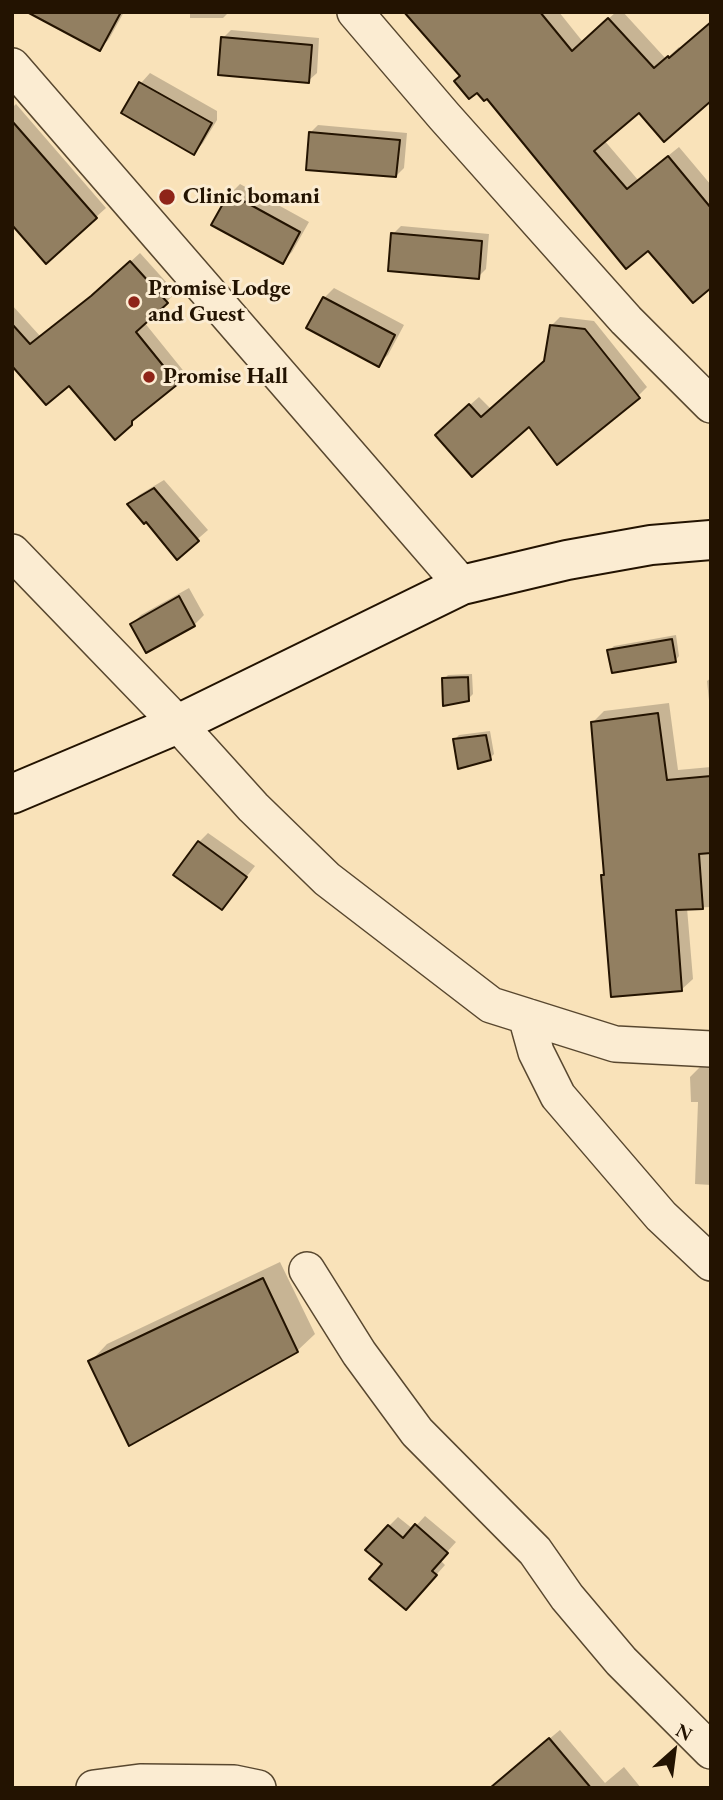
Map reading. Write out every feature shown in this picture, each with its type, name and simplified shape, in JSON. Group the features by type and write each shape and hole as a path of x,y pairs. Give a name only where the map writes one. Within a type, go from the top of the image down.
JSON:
{"main road":[{"path":"12,794 178,724 462,585 567,560 651,545 711,540"}],"street":[{"path":"355,12 626,320 711,405"},
{"path":"12,66 462,585"},
{"path":"12,552 178,724 253,807 327,879 491,1005 615,1044 711,1049"},
{"path":"526,1016 536,1052 558,1096 661,1216 711,1263"},
{"path":"307,1270 359,1353 417,1432 535,1551 567,1597 621,1661 711,1751"},
{"path":"94,1788 140,1782 234,1783 258,1788"}],"building":[{"path":"27,12 121,12 100,51"},
{"path":"404,12 540,12 572,51 608,18 654,68 711,22 711,101 664,142 639,113 594,151 627,189 668,156 711,208 711,288 693,303 648,251 626,269 487,99 484,101 477,93 469,99 454,81 460,76"},
{"path":"221,37 312,45 309,83 218,75"},
{"path":"139,82 212,123 194,155 121,113"},
{"path":"12,121 97,218 46,264 12,225"},
{"path":"309,132 400,140 396,177 306,170"},
{"path":"229,193 300,232 283,264 211,225"},
{"path":"391,233 482,241 479,279 388,271"},
{"path":"130,261 168,303 136,332 178,384 132,421 132,425 115,440 69,386 46,405 12,366 12,324 30,344"},
{"path":"323,297 395,335 379,367 306,328"},
{"path":"550,325 585,329 640,398 557,465 529,427 472,477 435,435 469,404 481,417 544,361"},
{"path":"154,488 199,541 177,560 146,522 144,524 127,504"},
{"path":"179,596 195,626 146,653 130,624"},
{"path":"672,639 676,662 612,673 607,650"},
{"path":"468,677 469,701 443,706 442,678"},
{"path":"658,713 667,780 711,776 711,853 699,854 703,909 676,910 682,991 611,997 591,722"},
{"path":"486,735 491,760 458,769 453,739"},
{"path":"198,841 247,877 222,910 173,875"},
{"path":"263,1278 298,1352 129,1446 88,1361"},
{"path":"415,1524 448,1553 432,1571 437,1575 406,1610 369,1579 382,1564 365,1550 388,1525 403,1538"},
{"path":"549,1738 591,1788 490,1788"}],"place":[{"name":"Clinic bomani","path":"167,197"},
{"name":"Promise Lodge and Guest","path":"134,302"},
{"name":"Promise Hall","path":"149,377"}]}
